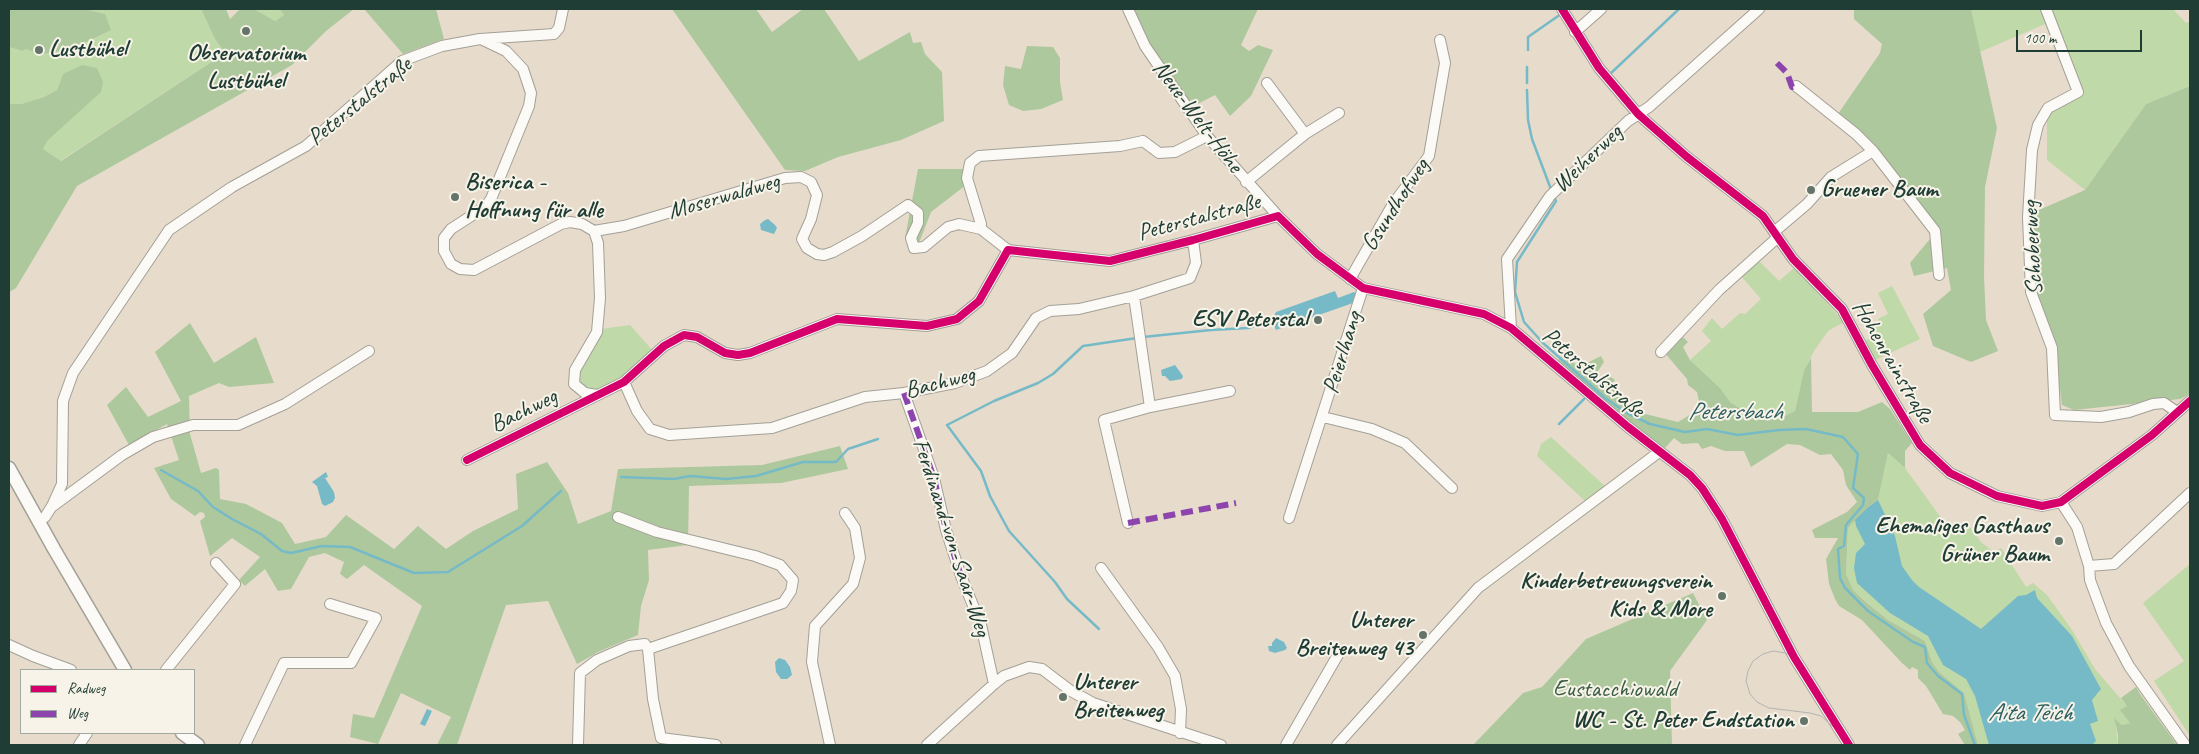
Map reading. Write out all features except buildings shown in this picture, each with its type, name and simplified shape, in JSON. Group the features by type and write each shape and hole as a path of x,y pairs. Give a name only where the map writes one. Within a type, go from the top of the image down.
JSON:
{"main road":[{"path":"9,468 38,522 124,669"},
{"path":"183,734 198,745"}],"street":[{"path":"480,39 554,34 559,28 563,9"},
{"name":"Neue-Welt-Höhe","path":"1128,9 1145,46 1207,136 1278,216"},
{"name":"Hohenrainstraße","path":"1562,9 1599,68 1638,114 1688,157 1763,216 1793,259 1842,309 1872,365 1920,445 1926,451 1950,473 1997,496 2042,506 2061,502"},
{"path":"1575,32 1601,9"},
{"name":"Weiherweg","path":"1511,328 1507,259 1552,194 1628,120 1649,107 1759,9"},
{"name":"Schoberweg","path":"2046,9 2078,92 2048,108 2038,124 2032,150 2028,217 2031,292 2052,348 2055,415 2101,417 2159,404 2164,404 2177,412"},
{"path":"480,39 506,51 520,65 527,78 531,93 529,106 491,199 485,207 451,229 444,238 444,251 451,264 460,269 474,270 560,224 570,222 582,224 594,231 598,243 600,298 597,332 575,370 574,384 585,393 597,395 624,382 664,346 684,335 697,337 725,353 738,355 750,353 837,320 927,326 957,319 979,301 1008,250"},
{"name":"Peterstalstraße","path":"38,522 45,517 52,506 62,484 63,401 73,373 169,230 232,187 306,146 402,62 442,46 480,39"},
{"name":"Gsundhofweg","path":"1350,279 1393,204 1429,156 1445,63 1440,40"},
{"path":"1267,83 1305,134"},
{"path":"1796,86 1856,134 1873,151 1934,231 1939,275"},
{"path":"1246,182 1305,134 1339,113"},
{"path":"981,229 967,178 970,163 979,156 1120,146 1143,141 1159,153 1175,152 1207,136"},
{"path":"1661,352 1719,290 1807,204 1831,176 1873,151"},
{"name":"Moserwaldweg","path":"594,231 624,226 785,178 801,177 811,182 817,195 811,219 802,239 807,248 817,254 824,255 833,252 862,236 908,205 918,213 918,223 911,238 914,248 924,247 953,225 981,229 1008,250"},
{"name":"Peterstalstraße","path":"1008,250 1110,261 1278,216 1317,254 1363,288 1484,314 1511,328 1690,475 1702,488 1722,519 1794,658 1849,745"},
{"name":"Bachweg","path":"624,382 637,411 650,428 669,435 772,428 865,397 904,393 955,383 987,371 1012,353 1036,318 1050,311 1079,310 1134,296 1190,278 1196,263 1193,240"},
{"name":"Peierlhang","path":"1289,518 1363,288"},
{"path":"1134,296 1150,407"},
{"name":"Peterstalstraße","path":"52,506 122,455 153,437 193,425 238,425 285,404 370,351"},
{"path":"1128,524 1104,420 1150,407 1230,390"},
{"name":"Ferdinand-von-Saar-Weg","path":"904,393 934,478 946,530 962,576 982,624 994,684"},
{"name":"Bachweg","path":"467,460 597,395"},
{"path":"2186,745 2129,666 2106,622 2090,580 2089,566 2077,528 2061,502 2152,435 2190,401"},
{"name":"Peierlhang","path":"1323,417 1372,429 1405,442 1452,488"},
{"path":"1336,745 1478,588 1660,452"},
{"path":"2089,566 2114,564 2190,493"},
{"path":"830,745 812,662 815,626 853,584 860,558 855,528 845,513"},
{"path":"618,517 657,532 755,556 780,565 793,580 791,591 783,603 648,649"},
{"path":"167,669 235,584 216,563"},
{"path":"1101,568 1158,647 1175,676 1181,709 1180,733"},
{"path":"245,745 284,663 351,663 376,618 330,604"},
{"path":"578,745 580,673 597,660 628,646 645,644 648,649 653,699 661,738 665,742 716,745"},
{"path":"9,645 68,669"},
{"path":"1286,745 1338,653"},
{"path":"927,745 1004,676 1029,668 1042,669 1070,691 1093,703 1221,745"},
{"path":"79,745 86,734"}],"green space":[{"path":"9,9 85,9 105,14 111,30 86,42 53,53 40,54 26,49 22,51 9,47"},
{"path":"85,9 201,9 215,39 225,53 60,161 43,149 48,140 63,74 57,90 44,97 21,104 9,104 9,47 22,51 26,49 48,54 86,42 104,14"},
{"path":"201,9 226,9 230,19 240,9 254,9 275,21 284,15 280,9 354,9 326,31 292,65 77,186 16,288 9,292 9,104 21,104 44,97 57,90 63,74 82,65 97,68 103,82 101,92 48,140 43,149 61,161 225,53 215,39"},
{"path":"254,9 280,9 284,15 275,21"},
{"path":"364,9 436,9 444,39 403,54"},
{"path":"672,9 756,9 772,32 803,9 824,9 859,61 910,32 913,43 921,42 925,54 942,72 944,121 901,140 838,157 805,171 785,170"},
{"path":"1128,9 1258,9 1241,45 1249,51 1258,45 1273,50 1251,96 1230,116 1215,95 1188,109"},
{"path":"1854,9 1971,9 1997,128 1985,187 1984,276 1986,320 1998,351 1971,362 1933,346 1923,314 1951,290 1947,268 1914,276 1910,263 1939,228 1875,147 1838,114 1880,53 1882,44 1854,19"},
{"path":"1971,9 2173,9 2186,23 2190,22 2190,86 2146,104 2085,190 2047,160 2047,105 2072,91 2045,24 1980,52"},
{"path":"1027,46 1053,47 1060,58 1060,82 1063,100 1041,109 1023,111 1009,105 1003,85 1005,66 1021,69"},
{"path":"2190,86 2190,394 2180,399 2074,410 2062,405 2055,349 2033,291 2032,213 2085,190 2146,104"},
{"path":"918,169 964,169 966,185 931,212 919,243 905,238"},
{"path":"1758,260 1779,281 1795,267 1844,322 1828,331 1814,351 1804,370 1795,411 1779,419 1759,420 1742,412 1690,360 1711,341 1702,331 1712,318 1722,329 1740,313 1745,314 1761,299 1741,276"},
{"path":"1892,286 1920,339 1875,360 1865,341 1872,336 1871,327 1866,323 1870,321 1873,325 1879,322 1878,319 1888,314 1878,293"},
{"path":"190,323 214,363 256,337 274,383 229,387 219,383 189,396 190,434 201,473 216,468 219,470 220,499 246,504 282,523 295,544 326,537 346,515 394,549 418,526 446,549 473,531 518,509 516,474 547,462 568,493 578,524 611,511 618,469 762,465 840,446 848,469 781,483 689,486 688,545 648,550 649,580 641,606 638,635 598,652 577,664 548,601 506,605 457,745 437,745 451,717 401,693 378,744 350,737 353,714 374,718 422,606 364,565 347,579 340,574 344,562 325,553 309,557 291,589 278,591 265,569 245,586 239,580 260,557 232,538 210,556 200,521 205,517 204,513 200,512 195,516 171,499 154,468 179,460 167,424 129,445 107,405 126,387 148,417 181,401 155,352"},
{"path":"630,325 653,351 620,382 607,388 596,390 585,388 578,381 578,374 601,329"},
{"path":"1683,337 1688,342 1683,347 1690,360 1720,388 1731,403 1759,420 1779,419 1795,411 1804,370 1811,358 1812,412 1858,412 1882,402 1890,409 1912,443 1905,451 1905,468 1888,453 1878,500 1867,508 1848,528 1846,574 1853,590 1865,601 1888,620 1925,641 1932,662 1939,672 1964,693 1978,745 1965,745 1958,734 1965,730 1960,722 1953,716 1943,714 1926,686 1918,678 1918,670 1912,667 1910,670 1862,620 1839,606 1835,599 1829,584 1826,559 1838,538 1815,538 1812,530 1847,512 1857,502 1846,485 1843,470 1831,454 1820,455 1800,445 1787,444 1751,467 1744,451 1725,451 1711,446 1702,449 1698,443 1682,444 1674,438 1665,448 1626,421 1558,360 1564,354 1579,367 1601,356 1604,362 1594,377 1600,381 1611,377 1615,380 1611,385 1623,395 1624,401 1637,412 1678,422 1698,410 1700,406 1697,392 1688,385 1687,379 1664,352 1674,341"},
{"path":"1551,437 1606,487 1586,502 1537,456 1541,444"},
{"path":"1888,453 1905,468 1952,533 1967,523 1981,542 1994,552 2001,548 2026,587 2033,583 2047,595 2072,630 2095,669 2127,706 2130,723 2122,725 2115,719 2118,745 1978,745 1964,693 1939,672 1932,662 1925,641 1888,620 1853,590 1846,574 1848,528 1867,508 1878,500"},
{"path":"2190,564 2190,736 2154,681 2184,661 2143,603"},
{"name":"Eustacchiowald","path":"1693,593 1707,620 1670,671 1672,745 1473,745 1523,693 1542,687 1586,639"},
{"path":"2136,687 2177,745 2118,745 2114,718 2122,725 2130,723 2120,710 2127,706 2121,698"}],"water":[{"path":"768,219 777,228 774,234 761,230 760,224"},
{"path":"1335,291 1338,298 1354,292 1357,295 1353,303 1276,330 1272,320 1276,312"},
{"path":"1175,365 1183,376 1182,379 1170,381 1165,376 1162,376 1161,370"},
{"path":"326,472 328,477 325,478 334,492 335,498 333,502 325,506 322,504 317,486 312,482"},
{"name":"Aita Teich","path":"1878,500 1895,536 1902,566 1912,580 1919,587 1981,629 2018,596 2026,595 2035,590 2037,598 2072,636 2101,689 2092,700 2098,721 2090,724 2096,741 2092,745 1989,745 1975,696 1966,679 1943,665 1928,636 1890,613 1857,583 1854,568 1856,553 1865,544 1855,520"},
{"path":"1276,638 1284,642 1287,648 1275,653 1269,651 1268,646 1272,646"},
{"path":"779,658 785,660 790,667 792,675 787,679 781,679 776,672 775,662"},
{"path":"427,709 432,711 425,726 420,724"}],"waterway":[{"path":"1610,74 1679,9"},
{"name":"Petersbach","path":"1528,50 1528,37 1561,14"},
{"name":"Petersbach","path":"1527,67 1527,83"},
{"name":"Petersbach","path":"1527,90 1528,120 1532,139 1552,192"},
{"name":"Petersbach","path":"1554,197 1556,201 1517,262 1515,292 1524,322 1543,343 1604,397 1625,412 1650,424 1685,432 1707,429 1738,435 1806,429 1843,437 1858,454 1853,488 1864,498 1863,505 1846,525 1844,546 1838,549 1840,578 1845,588 1868,611 1913,642 1925,647 1927,663 1938,676 1962,694 1964,715 1975,745"},
{"path":"1143,337 1248,328 1275,319"},
{"path":"1099,629 1067,599 1055,582 1009,531 990,496 981,471 947,425 994,401 1038,383 1053,374 1083,346 1137,338"},
{"path":"1559,424 1584,399"},
{"path":"621,477 674,479 690,476 726,479 756,476 803,462 836,462 848,449 878,439"},
{"path":"161,470 198,491 213,507 261,534 282,551 291,553 322,546 350,547 414,573 448,572 522,526 561,491"}],"tram line":[{"path":"1847,745 1837,730 1821,716 1769,708 1757,702 1750,694 1746,681 1753,661 1763,654 1773,651 1786,653 1794,657 1803,667 1853,745"}],"marked path":[{"path":"1777,63 1787,73 1792,87 1796,86"},
{"path":"904,393 934,478 946,530 961,576"},
{"path":"1128,523 1236,503"}],"cycle path":[{"path":"1562,9 1599,68 1638,114 1687,157 1763,216 1793,259 1842,309 1872,365 1920,445 1950,473 1997,496 2042,506 2061,502 2152,435 2190,401"},
{"path":"467,460 624,382 664,346 684,335 697,337 725,353 738,355 750,353 837,319 927,326 957,319 979,301 1008,250 1110,261 1278,216 1317,254 1363,288 1484,314 1511,328 1628,427 1690,475 1702,488 1722,519 1794,657 1849,745"}],"place":[{"name":"Observatorium Lustbühel","path":"246,31"},
{"name":"Lustbühel","path":"39,50"},
{"name":"Gruener Baum","path":"1811,190"},
{"name":"Biserica - Hoffnung für alle","path":"455,197"},
{"name":"ESV Peterstal","path":"1318,320"},
{"name":"Ehemaliges Gasthaus Grüner Baum","path":"2059,541"},
{"name":"Kinderbetreuungsverein Kids & More","path":"1722,596"},
{"name":"Unterer Breitenweg 43","path":"1423,635"},
{"name":"Unterer Breitenweg","path":"1063,697"},
{"name":"WC - St. Peter Endstation","path":"1804,721"}]}
